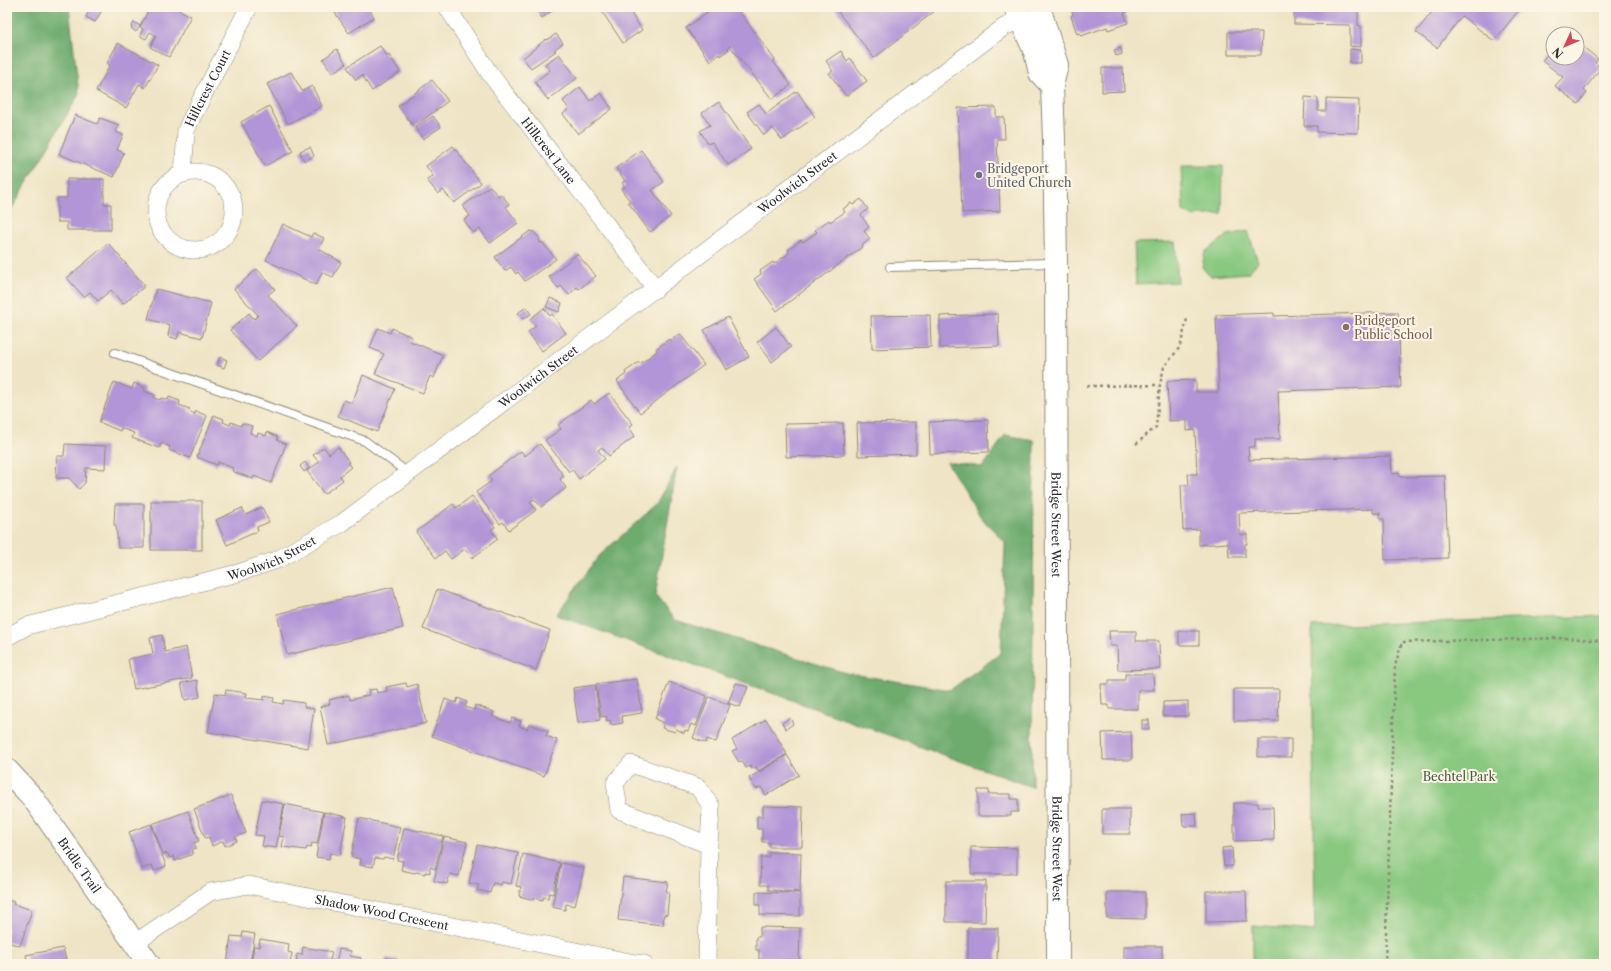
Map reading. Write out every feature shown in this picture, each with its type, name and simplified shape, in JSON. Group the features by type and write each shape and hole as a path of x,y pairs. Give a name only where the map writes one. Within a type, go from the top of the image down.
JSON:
{"main road":[{"name":"Bridge Street West","path":"1039,7 1057,65 1052,86 1056,263 1058,964"},
{"path":"1018,13 1035,52 1040,73 1052,86"},
{"name":"Bridle Trail","path":"7,770 34,798 149,964"}],"street":[{"name":"Hillcrest Court","path":"183,174 186,131 249,7"},
{"name":"Hillcrest Lane","path":"447,7 490,74 656,289"},
{"name":"Woolwich Street","path":"7,637 27,626 238,573 277,560 342,523 1004,27 1018,13"},
{"path":"196,171 209,174 220,181 229,191 234,204 234,217 230,230 222,240 210,248 198,251 185,250 173,244 164,236 157,225 155,212 157,200 163,189 172,180 183,174 196,171"},
{"path":"707,964 708,845 711,806 698,787 630,764 615,783 619,810 708,845"},
{"name":"Shadow Wood Crescent","path":"134,944 210,892 249,885 635,964 644,964"}],"lane":[{"path":"890,267 1056,263"},
{"path":"115,353 365,441 408,473"}],"path":[{"path":"1136,444 1156,427 1160,385 1164,367 1180,347 1187,319"},
{"path":"1087,386 1160,385"},
{"path":"1385,964 1395,666 1402,642 1568,638 1604,641"},
{"path":"7,810 10,813"}],"green space":[{"path":"7,7 69,7 79,94 7,217"},
{"path":"1181,166 1223,166 1222,214 1192,216 1183,211"},
{"path":"1248,231 1258,262 1248,273 1210,276 1202,267 1205,252 1228,235"},
{"path":"1175,242 1178,282 1136,284 1134,243"},
{"path":"1005,435 1034,440 1032,787 556,615 599,556 657,504 677,467 655,596 675,620 846,673 950,690 1001,653 1005,542 982,519 947,462 983,467"},
{"name":"Bechtel Park","path":"1604,616 1604,964 1253,964 1253,926 1315,931 1312,626"}],"building":[{"path":"91,7 101,12 95,22 86,17"},
{"path":"150,7 174,7 191,16 169,57 150,47 156,36 150,32 146,39 140,36 143,29 140,27"},
{"path":"331,7 368,7 374,17 349,33"},
{"path":"534,7 557,7 542,18"},
{"path":"599,7 627,7 642,30 623,43"},
{"path":"714,7 736,7 775,60 773,61 791,85 772,99 730,46 728,48 729,49 720,56 719,54 710,61 686,28"},
{"path":"834,7 940,7 874,58"},
{"path":"1084,7 1141,7 1124,13 1128,23 1108,30 1107,27 1081,36 1080,33 1077,34 1071,16 1073,15 1072,12"},
{"path":"1294,7 1358,7 1358,25 1361,26 1361,47 1350,46 1350,25 1294,24"},
{"path":"1436,7 1515,7 1519,10 1494,41 1462,16 1437,48 1416,32"},
{"path":"134,22 140,26 136,32 131,28"},
{"path":"1228,32 1262,32 1261,55 1228,55"},
{"path":"556,34 563,43 554,50 556,51 531,68 523,58 546,39 547,40"},
{"path":"118,43 158,65 145,88 139,84 126,108 96,91 110,65 107,63"},
{"path":"380,46 387,56 389,55 400,72 372,91 362,75 356,80 347,67"},
{"path":"1121,48 1122,54 1116,56 1114,50"},
{"path":"1585,48 1598,59 1595,63 1601,68 1584,90 1587,93 1578,104 1555,86 1563,77 1549,66 1585,66"},
{"path":"337,49 346,64 332,73 323,59"},
{"path":"1350,49 1361,50 1361,63 1350,63"},
{"path":"841,51 847,61 850,58 867,81 846,96 829,73 833,71 826,61"},
{"path":"559,54 577,78 548,100 535,82 550,70 545,64"},
{"path":"1102,68 1123,68 1124,91 1102,92"},
{"path":"291,72 302,91 312,86 322,106 288,124 267,84"},
{"path":"432,80 448,101 414,127 398,106"},
{"path":"580,87 590,101 601,93 612,109 578,134 563,114 569,109 563,101"},
{"path":"797,91 815,117 782,140 773,128 764,135 747,112 759,104 766,114"},
{"path":"1305,97 1318,98 1318,111 1326,111 1326,99 1359,100 1358,133 1317,132 1317,126 1304,126"},
{"path":"719,102 751,149 728,165 712,142 708,144 700,131 710,125 702,113"},
{"path":"269,106 293,151 265,166 241,122"},
{"name":"Bridgeport United Church","path":"996,107 996,117 1004,117 1005,139 997,139 1000,211 962,213 958,108"},
{"path":"75,115 97,124 100,118 119,125 116,132 123,135 117,150 124,153 114,177 59,154"},
{"path":"433,116 441,127 423,139 415,128"},
{"path":"453,146 481,183 454,203 443,190 438,194 427,180 433,176 426,166"},
{"path":"310,147 314,156 304,161 300,151"},
{"path":"641,150 664,182 652,190 671,216 650,232 628,202 630,201 621,189 625,187 622,183 625,181 616,168"},
{"path":"67,179 104,179 104,204 111,204 111,230 67,230 67,222 57,222 57,198 67,198"},
{"path":"490,186 498,196 501,194 509,204 506,207 518,223 490,243 480,229 473,233 464,220 470,216 463,206"},
{"path":"861,199 868,209 861,215 869,227 864,231 870,239 861,246 862,247 777,311 754,279 761,274 760,271 773,262 774,264 789,253 788,250 801,240 803,242 817,232 815,230 829,220 830,222 845,212 843,209 851,203 853,205"},
{"path":"283,224 311,237 313,233 324,238 319,249 341,262 333,277 322,272 316,285 266,260"},
{"path":"530,231 534,232 539,238 540,243 542,242 556,259 525,281 518,272 516,274 511,267 505,271 495,257"},
{"path":"108,243 145,286 123,304 111,290 98,301 90,292 84,297 67,278"},
{"path":"577,254 596,276 579,289 577,287 569,295 561,286 558,288 549,277"},
{"path":"257,269 275,289 268,295 297,326 258,361 230,330 249,313 254,319 258,315 234,289"},
{"path":"156,289 211,303 202,338 179,332 177,339 168,336 170,325 148,319"},
{"path":"550,298 562,303 559,312 546,307"},
{"path":"526,307 531,314 523,319 518,313"},
{"path":"544,308 550,316 552,314 566,333 542,351 528,332 536,326 530,319"},
{"path":"1398,312 1401,387 1278,391 1280,439 1255,439 1255,447 1248,447 1249,460 1391,456 1392,474 1399,473 1400,477 1445,476 1448,558 1385,560 1384,519 1380,519 1380,513 1373,513 1373,509 1239,513 1240,535 1247,534 1245,557 1229,557 1228,543 1199,545 1199,529 1183,530 1181,485 1189,485 1188,474 1197,474 1195,430 1187,431 1187,420 1169,421 1167,381 1196,380 1196,392 1219,392 1216,315 1274,313 1274,316"},
{"path":"998,314 999,346 940,348 940,316"},
{"path":"930,315 931,347 872,349 871,316"},
{"path":"728,317 749,357 726,370 704,330"},
{"path":"776,327 791,347 772,362 757,342"},
{"path":"378,328 390,333 392,328 412,337 410,341 443,355 434,378 430,376 423,393 375,374 384,354 370,348"},
{"path":"680,334 704,365 640,413 617,381 626,374 625,372 639,362 640,364 657,351 656,349 669,339 670,341"},
{"path":"220,357 227,360 224,368 217,365"},
{"path":"363,375 395,389 377,432 338,416 344,400 352,403"},
{"path":"114,382 132,389 134,383 145,388 144,391 155,395 154,398 168,400 169,397 180,401 179,405 190,409 188,411 195,414 196,411 207,416 190,458 169,450 170,447 161,443 159,448 132,438 134,433 121,428 120,431 99,422"},
{"path":"609,393 633,424 629,427 635,436 609,456 602,447 598,450 605,459 579,479 572,469 569,472 545,440 561,429 558,425 591,400 594,404"},
{"path":"214,415 224,419 223,422 230,425 231,422 241,426 242,423 252,426 250,433 257,436 258,433 266,436 267,432 278,437 277,440 286,444 271,483 254,476 253,479 232,471 233,468 218,462 217,465 197,457"},
{"path":"988,420 989,452 930,454 929,422"},
{"path":"916,422 916,454 858,456 857,423"},
{"path":"843,423 844,455 786,457 785,424"},
{"path":"65,444 106,446 105,469 86,468 85,483 79,489 69,478 56,478 57,456 64,456"},
{"path":"540,444 564,476 560,479 566,488 541,507 534,499 530,502 536,510 509,530 503,522 500,524 476,492 492,481 488,476 521,451 525,456"},
{"path":"324,447 329,454 338,447 351,467 340,476 343,480 324,494 307,471 319,462 313,455"},
{"path":"305,462 309,468 304,472 300,466"},
{"path":"472,496 495,527 491,530 498,539 472,558 465,549 451,559 445,551 436,558 416,532 453,504 456,508"},
{"path":"151,501 202,501 202,550 151,550"},
{"path":"115,504 144,504 144,548 118,548 116,525 114,525"},
{"path":"262,507 269,522 257,527 258,531 227,545 216,520 242,508 246,515"},
{"path":"393,587 403,628 287,655 277,614"},
{"path":"437,589 550,630 536,670 423,629"},
{"path":"1109,631 1136,631 1136,641 1159,641 1160,669 1118,670 1117,646 1110,646"},
{"path":"1179,631 1199,631 1199,645 1179,645"},
{"path":"162,635 165,652 186,647 192,678 134,689 128,659 153,654 150,638"},
{"path":"1125,674 1153,674 1154,690 1138,690 1138,709 1109,709 1109,705 1102,705 1101,684 1109,684 1109,680 1125,680"},
{"path":"637,679 642,713 622,716 623,723 611,725 610,720 607,721 606,716 601,717 596,684"},
{"path":"197,680 200,697 185,700 181,683"},
{"path":"669,682 707,696 696,726 691,724 688,731 685,730 684,733 676,729 675,732 662,728 664,723 655,719"},
{"path":"406,683 407,687 417,684 426,723 328,745 320,707 330,704 329,700 349,695 350,700 369,695 368,690 376,689 377,693 387,691 386,687"},
{"path":"736,683 748,687 740,707 728,703"},
{"path":"595,685 600,720 578,723 573,688"},
{"path":"1234,689 1279,689 1278,721 1234,721"},
{"path":"226,690 247,693 246,698 264,700 264,696 274,698 273,702 283,704 284,700 304,703 304,707 314,709 308,748 208,732 215,693 225,695"},
{"path":"709,697 730,705 716,742 707,739 706,743 693,738"},
{"path":"458,698 467,702 465,707 474,710 475,705 494,712 492,716 510,723 512,718 521,721 519,726 527,729 529,724 548,731 546,736 557,740 544,776 432,736 445,699 456,703"},
{"path":"1188,701 1188,716 1163,716 1163,702"},
{"path":"790,718 793,724 786,729 782,723"},
{"path":"766,719 787,754 759,771 756,767 752,769 750,766 746,768 742,761 739,762 732,751 737,749 732,740"},
{"path":"1142,720 1149,720 1149,729 1142,729"},
{"path":"1131,732 1132,760 1103,760 1102,733"},
{"path":"1258,739 1291,739 1291,757 1258,757"},
{"path":"787,755 799,775 766,795 761,787 756,789 749,778"},
{"path":"978,790 989,790 988,794 1011,794 1011,799 1018,799 1018,812 1011,812 1011,816 978,816"},
{"path":"231,795 246,833 235,837 237,841 225,846 223,841 212,846 209,837 205,838 194,809"},
{"path":"262,800 284,804 276,848 262,846 264,836 255,835"},
{"path":"1234,803 1258,803 1258,807 1273,807 1274,840 1234,841"},
{"path":"285,804 323,812 317,844 312,843 311,848 307,847 306,850 282,847 284,837 279,836"},
{"path":"763,806 803,807 802,847 769,847 769,842 762,842 762,829 757,829 757,816 763,816"},
{"path":"1102,809 1130,809 1130,834 1102,834"},
{"path":"188,811 199,841 194,843 196,848 192,850 193,854 175,861 174,856 170,858 167,853 163,854 152,824"},
{"path":"324,812 347,817 340,855 330,853 329,859 316,857"},
{"path":"1196,813 1197,826 1183,826 1182,814"},
{"path":"359,818 400,827 393,859 384,857 383,859 375,858 373,867 360,865 361,859 351,857"},
{"path":"151,824 166,866 154,871 152,865 142,869 129,832"},
{"path":"404,828 443,836 435,869 430,867 430,873 415,873 401,870 403,861 397,860"},
{"path":"444,837 467,842 459,876 450,874 447,884 434,881"},
{"path":"477,845 518,853 511,884 502,882 501,885 493,883 490,893 477,890 479,885 469,883"},
{"path":"971,847 1017,848 1017,873 971,874"},
{"path":"1232,847 1233,866 1224,866 1222,848"},
{"path":"769,852 801,853 800,892 768,890 768,885 760,885 761,857 769,857"},
{"path":"523,854 560,863 553,894 549,893 548,898 543,897 543,900 534,898 534,900 519,896 521,887 516,886"},
{"path":"561,863 584,868 575,906 566,904 565,910 552,907"},
{"path":"623,877 668,882 666,892 669,892 667,915 664,914 663,925 618,920"},
{"path":"946,881 986,881 985,922 946,922"},
{"path":"1206,891 1246,891 1247,921 1206,922"},
{"path":"756,892 800,893 800,916 760,915 760,905 756,905"},
{"path":"1107,892 1145,892 1145,919 1107,918"},
{"path":"7,900 14,902 13,904 32,910 20,946 7,942"},
{"path":"760,927 800,928 799,964 766,964 759,962 759,950 756,950 756,937 760,937"},
{"path":"968,928 998,928 997,964 968,964"},
{"path":"243,932 255,934 250,964 227,964 231,936 242,937"},
{"path":"260,939 289,944 288,952 292,953 290,964 251,964 254,946 259,947"},
{"path":"1124,946 1162,946 1162,964 1124,964"},
{"path":"303,947 332,952 330,960 335,961 334,964 296,964 297,954 302,955"},
{"path":"63,948 67,964 28,964 26,955"},
{"path":"339,949 351,951 350,956 361,958 360,964 336,964"},
{"path":"386,958 398,960 398,964 374,964 374,961 385,963"}],"place":[{"name":"Bridgeport United Church","path":"979,175"},
{"name":"Bridgeport Public School","path":"1346,327"}]}
